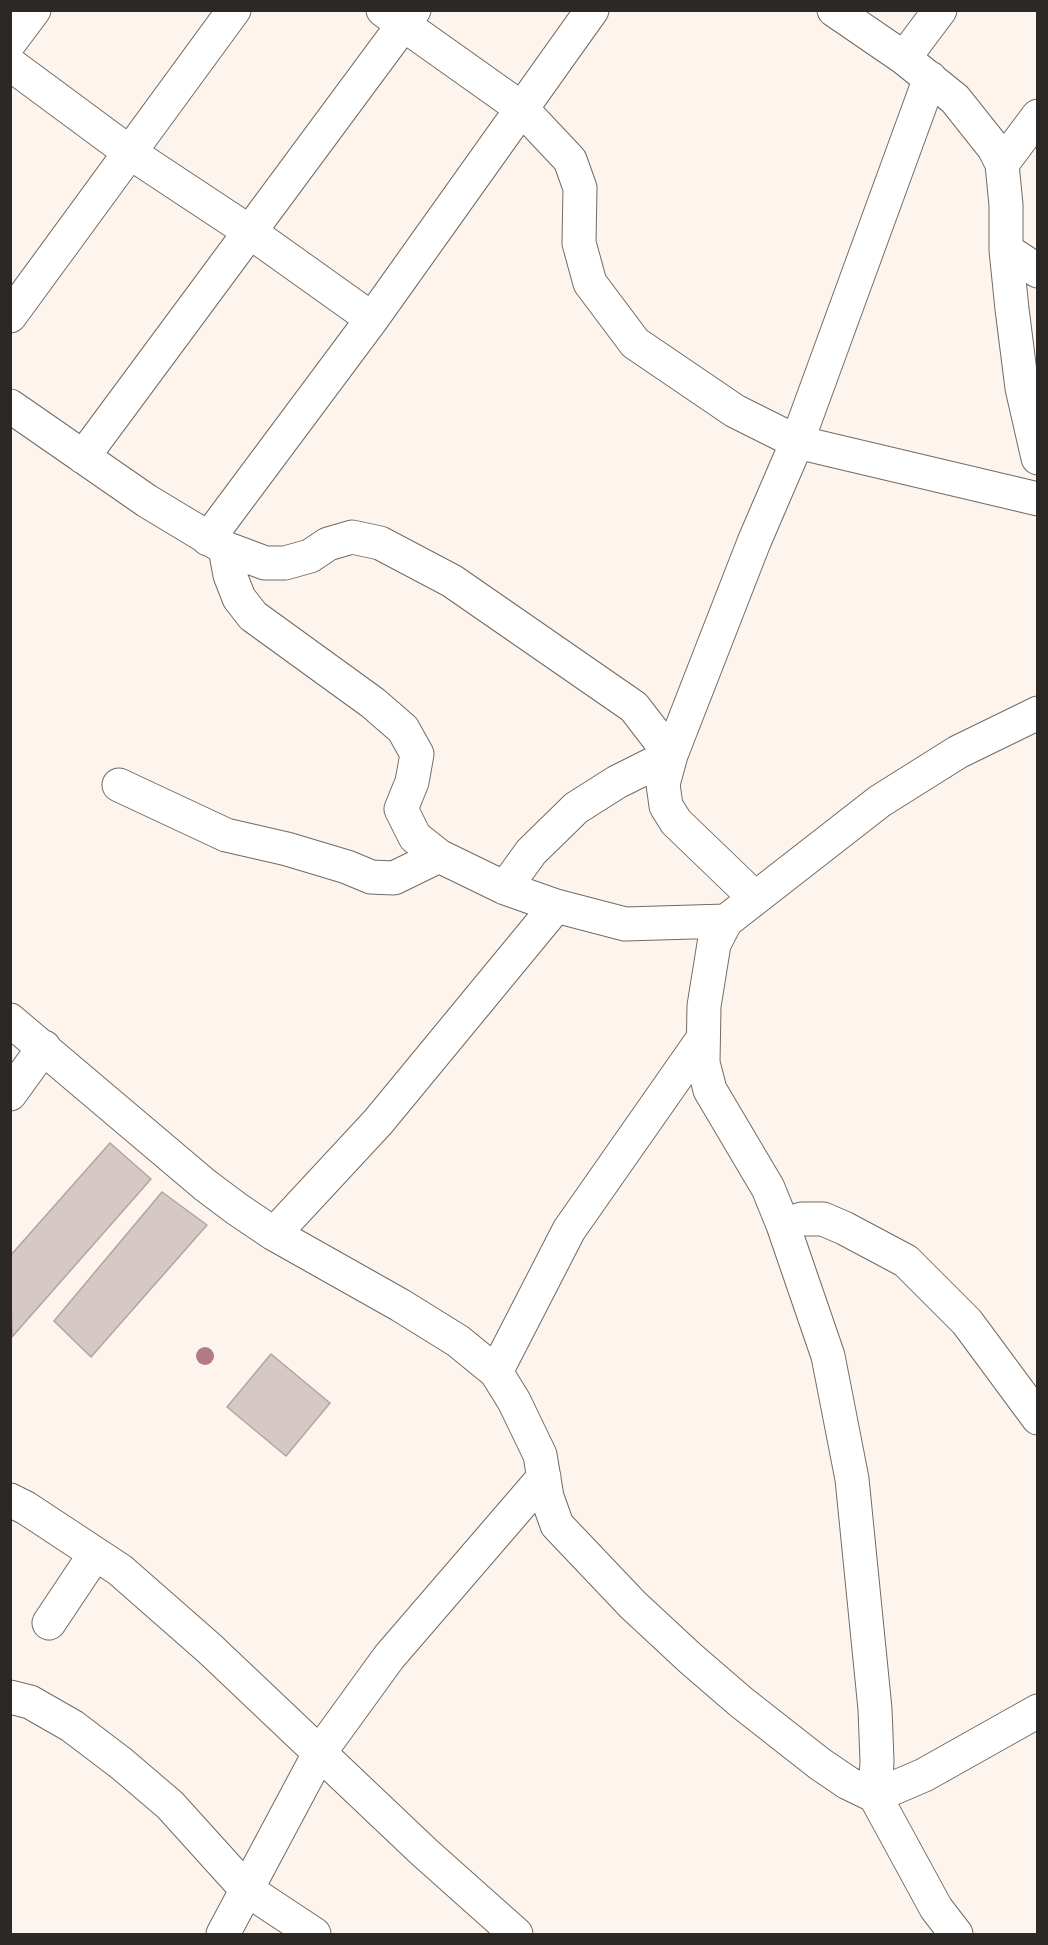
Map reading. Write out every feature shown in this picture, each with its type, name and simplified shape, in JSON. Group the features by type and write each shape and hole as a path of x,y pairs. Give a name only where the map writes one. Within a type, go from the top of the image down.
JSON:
{"street":[{"path":"10,42 34,10"},
{"path":"10,316 234,10"},
{"path":"217,544 372,319 592,10"},
{"path":"834,10 904,58 955,99 994,148 1002,164 1006,205 1006,250 1022,388 1038,458"},
{"path":"904,58 940,10"},
{"path":"83,458 250,232 400,15 521,108 570,160 580,188 579,243 590,283 635,343 735,411 797,442 1038,499"},
{"path":"10,64 129,152 250,232 372,319"},
{"path":"754,897 676,822 666,806 663,784 671,755 754,542 797,442 930,78"},
{"path":"1002,164 1038,116"},
{"path":"1006,250 1038,271"},
{"path":"10,406 83,458 217,544 265,563 285,563 310,556 328,544 352,537 380,543 452,581 633,707 671,755"},
{"path":"217,544 239,598 254,616 373,703 403,729 417,754 412,782 401,809 415,837 439,856 506,888 556,906 625,924 726,921"},
{"path":"956,1935 936,1908 875,1796 877,1761 875,1709 852,1479 828,1356 768,1188 710,1090 703,1063 704,1006 714,944 726,921 880,801 958,752 1038,713"},
{"path":"506,888 531,852 576,808 617,782 671,755"},
{"path":"119,785 226,835 327,861 371,877 394,878 439,856"},
{"path":"274,1234 378,1122 556,906"},
{"path":"10,1020 205,1185 274,1234 400,1305 458,1341 496,1372 530,1431 540,1455 550,1508 556,1525 633,1605 690,1658 767,1723 838,1777 875,1796"},
{"path":"496,1372 569,1230 702,1040"},
{"path":"10,1094 44,1047"},
{"path":"783,1225 802,1220 823,1220 844,1228 906,1261 967,1322 1038,1418"},
{"path":"223,1935 320,1752 389,1657 544,1477"},
{"path":"10,1500 26,1508 120,1570 210,1649 424,1852 516,1935"},
{"path":"49,1623 95,1554"},
{"path":"10,1696 30,1702 72,1726 122,1764 170,1805 246,1889 314,1935"},
{"path":"875,1796 924,1775 1038,1711"}],"building":[{"path":"110,1143 151,1179 12,1337 10,1256"},
{"path":"162,1192 207,1225 91,1357 54,1321"},
{"path":"271,1354 330,1403 286,1456 227,1407"}]}
